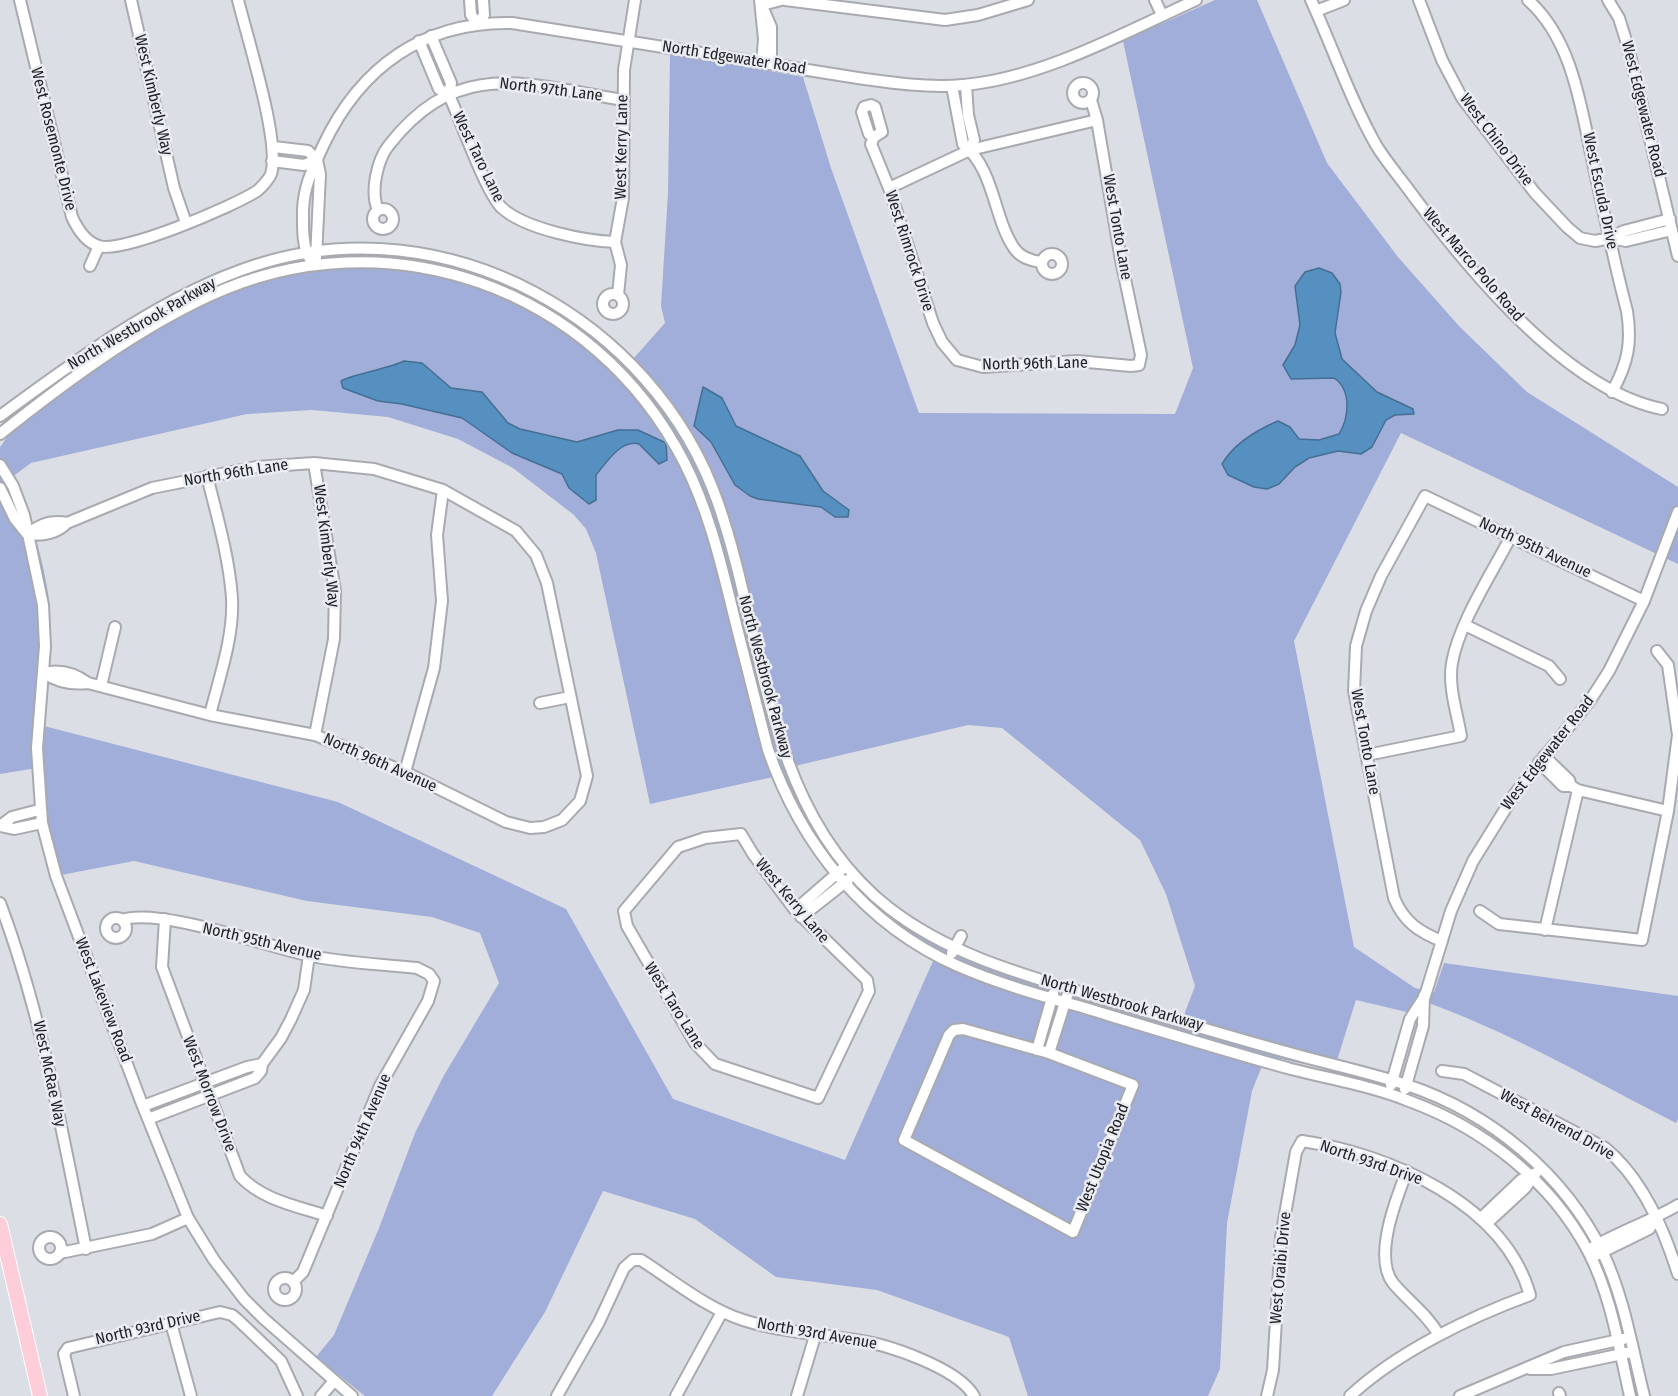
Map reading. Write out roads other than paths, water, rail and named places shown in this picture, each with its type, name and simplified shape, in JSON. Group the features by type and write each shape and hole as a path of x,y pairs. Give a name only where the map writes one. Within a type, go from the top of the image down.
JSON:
{"main road":[{"path":"0,1224 40,1396"}],"street":[{"name":"West Rosemonte Drive","path":"20,0 72,216 78,229 99,246"},
{"name":"West Kimberly Way","path":"131,0 174,188 186,223"},
{"path":"90,266 99,246 122,247 186,223 258,191 271,175 274,147 238,0"},
{"path":"470,0 471,15 478,24 484,15 483,0"},
{"name":"West Kerry Lane","path":"618,295 621,265 615,242 623,198 627,40 635,0"},
{"path":"767,63 771,27 761,3 781,0"},
{"path":"785,0 945,20 978,15 1028,0"},
{"path":"1155,0 1162,15"},
{"name":"North Edgewater Road","path":"306,253 303,204 306,181 334,121 351,97 373,73 419,41 431,36 478,24 513,23 898,84 952,86 996,81 1040,69 1196,0"},
{"name":"West Marco Polo Road","path":"1311,0 1377,147 1446,239 1542,343 1612,392 1647,406 1662,409"},
{"path":"1316,11 1344,0"},
{"name":"West Chino Drive","path":"1419,0 1442,60 1462,98 1535,193 1580,238 1595,241 1611,238"},
{"name":"West Escuda Drive","path":"1528,0 1549,25 1568,62 1611,238 1631,338 1621,375 1612,392"},
{"name":"West Edgewater Road","path":"1608,0 1619,18 1628,46 1678,256"},
{"name":"West Taro Lane","path":"431,36 451,83 449,95"},
{"name":"West Taro Lane","path":"419,41 440,89 449,95 487,181 502,207 555,233 581,239 615,242"},
{"name":"North 97th Lane","path":"378,210 374,200 384,151 405,125 429,106 462,87 495,82 526,83 624,100"},
{"path":"966,85 968,115 974,141 970,150"},
{"path":"952,86 963,144 970,150 989,183 1014,248 1033,261 1042,262"},
{"name":"West Tonto Lane","path":"1091,100 1097,120 1121,260 1141,355"},
{"path":"889,188 970,150 1097,120"},
{"name":"West Rimrock Drive","path":"874,137 872,144 889,188 933,323 942,342 957,360"},
{"path":"272,161 304,165 317,160 308,151 274,147"},
{"name":"North Edgewater Road","path":"314,264 319,252 317,216 320,174 317,160"},
{"path":"1611,238 1624,231 1671,224"},
{"name":"North Westbrook Parkway","path":"0,416 74,361 208,284 257,265 306,253 364,249 446,259 499,275 530,288 590,326 647,381 683,432 719,505 769,699 793,779 818,826 854,875 889,908 954,949 1069,989 1406,1085 1436,1097 1494,1128 1518,1145 1542,1168 1580,1214 1600,1248 1618,1291 1644,1396"},
{"path":"306,253 314,264"},
{"name":"North Westbrook Parkway","path":"0,434 45,397 91,366 209,296 257,278 314,264 379,262 448,272 524,301 582,337 637,390 672,438 706,509 780,784 807,834 840,879 880,919 948,961 998,981 1065,1003 1402,1098 1430,1109 1486,1140 1532,1177 1559,1209 1589,1254 1599,1276 1630,1396"},
{"name":"North 96th Lane","path":"957,360 983,367 1077,361 1131,366 1139,364 1141,355"},
{"name":"North 96th Lane","path":"28,534 37,526 57,521 67,523 152,488 207,476 289,463 374,469 444,490 516,531 536,555 547,583 570,696"},
{"name":"West Kimberly Way","path":"314,463 335,591 334,639 315,735"},
{"name":"West Lakeview Road","path":"0,465 17,495 43,605 44,673 36,748 39,810 56,876 188,1218 214,1260 244,1299 334,1381 344,1394"},
{"path":"207,476 219,522 232,599 226,650 210,715"},
{"name":"West Lakeview Road","path":"0,488 15,519 28,534"},
{"path":"405,772 434,668 442,601 437,535 444,490"},
{"name":"West Tonto Lane","path":"1425,496 1381,576 1366,611 1356,646 1354,691 1394,898 1399,911 1415,929 1442,941"},
{"name":"North 95th Avenue","path":"1425,496 1644,601"},
{"name":"West Edgewater Road","path":"1402,1098 1423,1026 1425,996 1451,911 1473,861 1496,822 1541,759 1597,690 1628,638 1678,512"},
{"path":"1367,755 1461,736 1451,684 1452,662 1465,625 1510,538"},
{"path":"729,597 742,594"},
{"path":"1465,625 1549,666 1560,680"},
{"path":"101,686 115,627"},
{"path":"1480,911 1499,924 1642,940 1668,811 1677,735 1668,665 1657,651"},
{"name":"North 96th Avenue","path":"44,673 53,680 76,684 88,683 210,715 315,735 405,772 506,822 530,828 544,827 562,820 580,801 586,776 570,696"},
{"path":"540,703 570,696"},
{"path":"756,701 769,699"},
{"path":"1541,759 1573,786 1668,811"},
{"path":"780,784 793,779"},
{"path":"1545,930 1573,786"},
{"path":"1,826 12,816 39,810"},
{"path":"1,826 14,829 42,823"},
{"name":"West Kerry Lane","path":"741,834 753,854 798,913 867,980 869,991"},
{"name":"West Taro Lane","path":"741,834 705,838 678,847 624,911 627,926 695,1043 715,1064 818,1098 869,991"},
{"path":"840,879 846,866"},
{"path":"798,913 840,879 854,875"},
{"name":"West McRae Way","path":"0,903 18,952 44,1044 86,1249"},
{"name":"North 95th Avenue","path":"122,920 135,917 165,919 309,955 417,968 429,974 434,981"},
{"name":"West Morrow Drive","path":"165,919 162,967 240,1176 249,1186 273,1199 327,1216"},
{"path":"948,961 961,936"},
{"path":"148,1119 255,1078 281,1038 304,990 309,955"},
{"name":"North 94th Avenue","path":"293,1282 303,1272 380,1086 428,1001 434,981"},
{"path":"1056,985 1037,1050 1049,1053 1069,989"},
{"name":"West Edgewater Road","path":"1388,1095 1410,1019 1425,996"},
{"name":"West Utopia Road","path":"1037,1050 963,1029 954,1030 904,1140 1073,1232 1133,1084 1049,1053"},
{"path":"143,1106 262,1064"},
{"name":"West Behrend Drive","path":"1442,1071 1464,1074 1605,1148 1630,1173 1656,1218 1678,1274"},
{"name":"North 93rd Drive","path":"1302,1141 1322,1144 1407,1171 1441,1189 1484,1221 1526,1278 1530,1295 1439,1335"},
{"name":"West Oraibi Drive","path":"1267,1396 1273,1370 1281,1237 1296,1152 1302,1141"},
{"path":"1484,1221 1521,1180 1532,1177 1542,1168"},
{"path":"1350,1396 1365,1382 1439,1335 1430,1319 1392,1282 1385,1268 1384,1252 1392,1216 1407,1171"},
{"path":"1589,1254 1645,1221 1656,1218 1678,1205"},
{"path":"60,1253 152,1234 188,1218"},
{"name":"North 93rd Avenue","path":"557,1396 599,1322 624,1268 633,1260 641,1260 722,1312 776,1330 857,1340 887,1347 949,1373 972,1393"},
{"name":"North 93rd Drive","path":"74,1396 65,1351 68,1347 215,1312 232,1315 281,1361 297,1396"},
{"path":"676,1396 722,1312"},
{"path":"171,1323 191,1396"},
{"path":"797,1396 815,1336"},
{"path":"1460,1396 1564,1352 1629,1337"},
{"path":"1527,1369 1551,1368 1633,1352"},
{"path":"321,1396 334,1381"}]}
